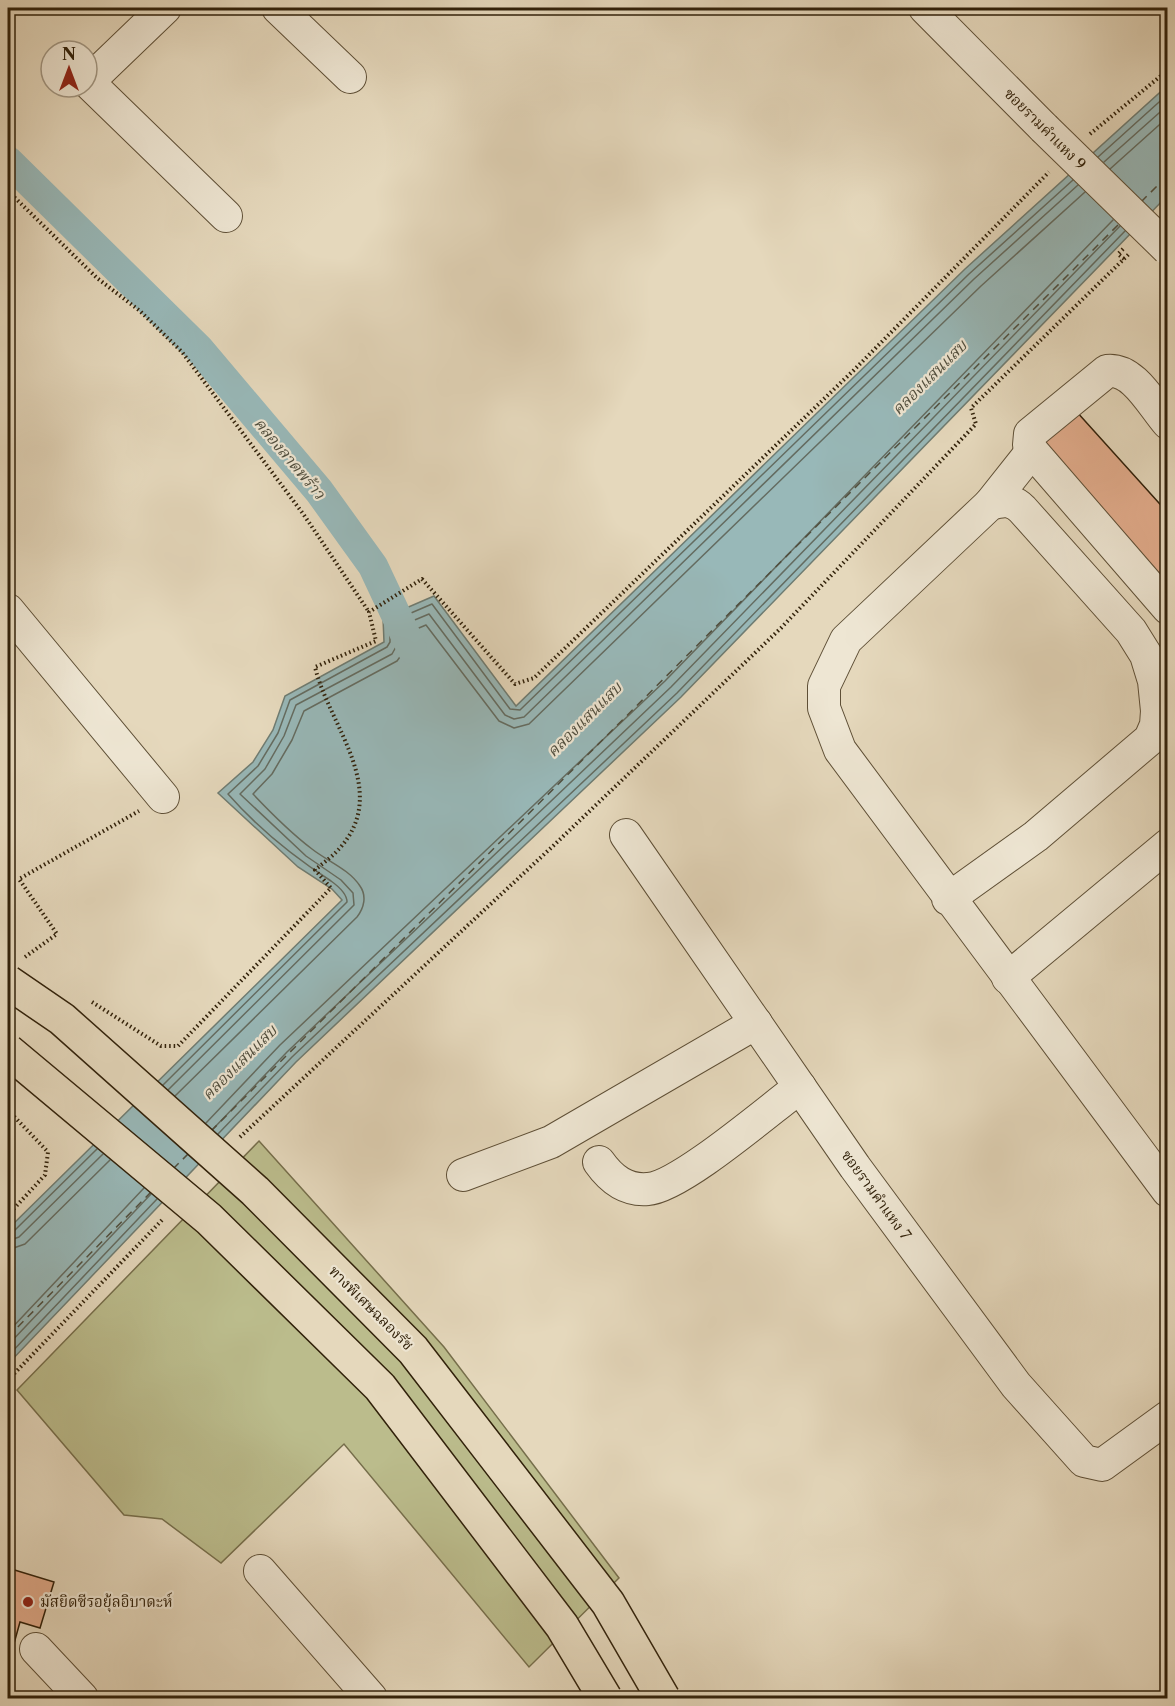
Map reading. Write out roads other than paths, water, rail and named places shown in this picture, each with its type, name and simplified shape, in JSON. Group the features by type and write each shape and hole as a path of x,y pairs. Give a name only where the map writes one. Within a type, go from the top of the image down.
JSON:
{"highway":[{"name":"ทางพิเศษฉลองรัช","path":"16,970 62,1019 255,1191 413,1350 608,1603 663,1698"},
{"path":"8,1050 209,1219 380,1387 562,1626 605,1698"}],"street":[{"path":"165,8 88,82 226,216"},
{"path":"278,8 350,77"},
{"name":"ซอยรามคำแหง 9","path":"925,8 1167,249"},
{"path":"1167,423 1129,377 1115,370 1107,371 1030,434 1029,445 1167,608"},
{"path":"1032,451 990,504 846,640 824,686 824,708 840,750 1167,1191"},
{"path":"948,898 1036,836 1150,739 1156,725 1154,681 1146,655 1131,630 1017,504 1004,500 990,504"},
{"path":"8,610 163,797"},
{"name":"ซอยรามคำแหง 7","path":"626,835 855,1167 1016,1385 1084,1461 1102,1465 1167,1417"},
{"path":"1008,978 1167,844"},
{"path":"463,1175 550,1142 756,1023"},
{"path":"599,1162 612,1180 636,1190 651,1190 688,1172 800,1087"},
{"path":"260,1571 371,1698"},
{"path":"36,1649 82,1698"}],"water":[{"name":"คลองแสนแสบ","path":"1167,86 1167,196 681,697 296,1062 8,1364 8,1229 342,900 332,889 298,867 218,793 253,762 273,730 285,696 384,642 383,618 434,596 516,706 965,269"}],"waterway":[{"name":"คลองลาดพร้าว","path":"8,161 199,349 319,491 373,566 412,649"}],"place":[{"name":"มัสยิดซีรอยุ้ลอิบาดะห์","path":"28,1602"}]}
